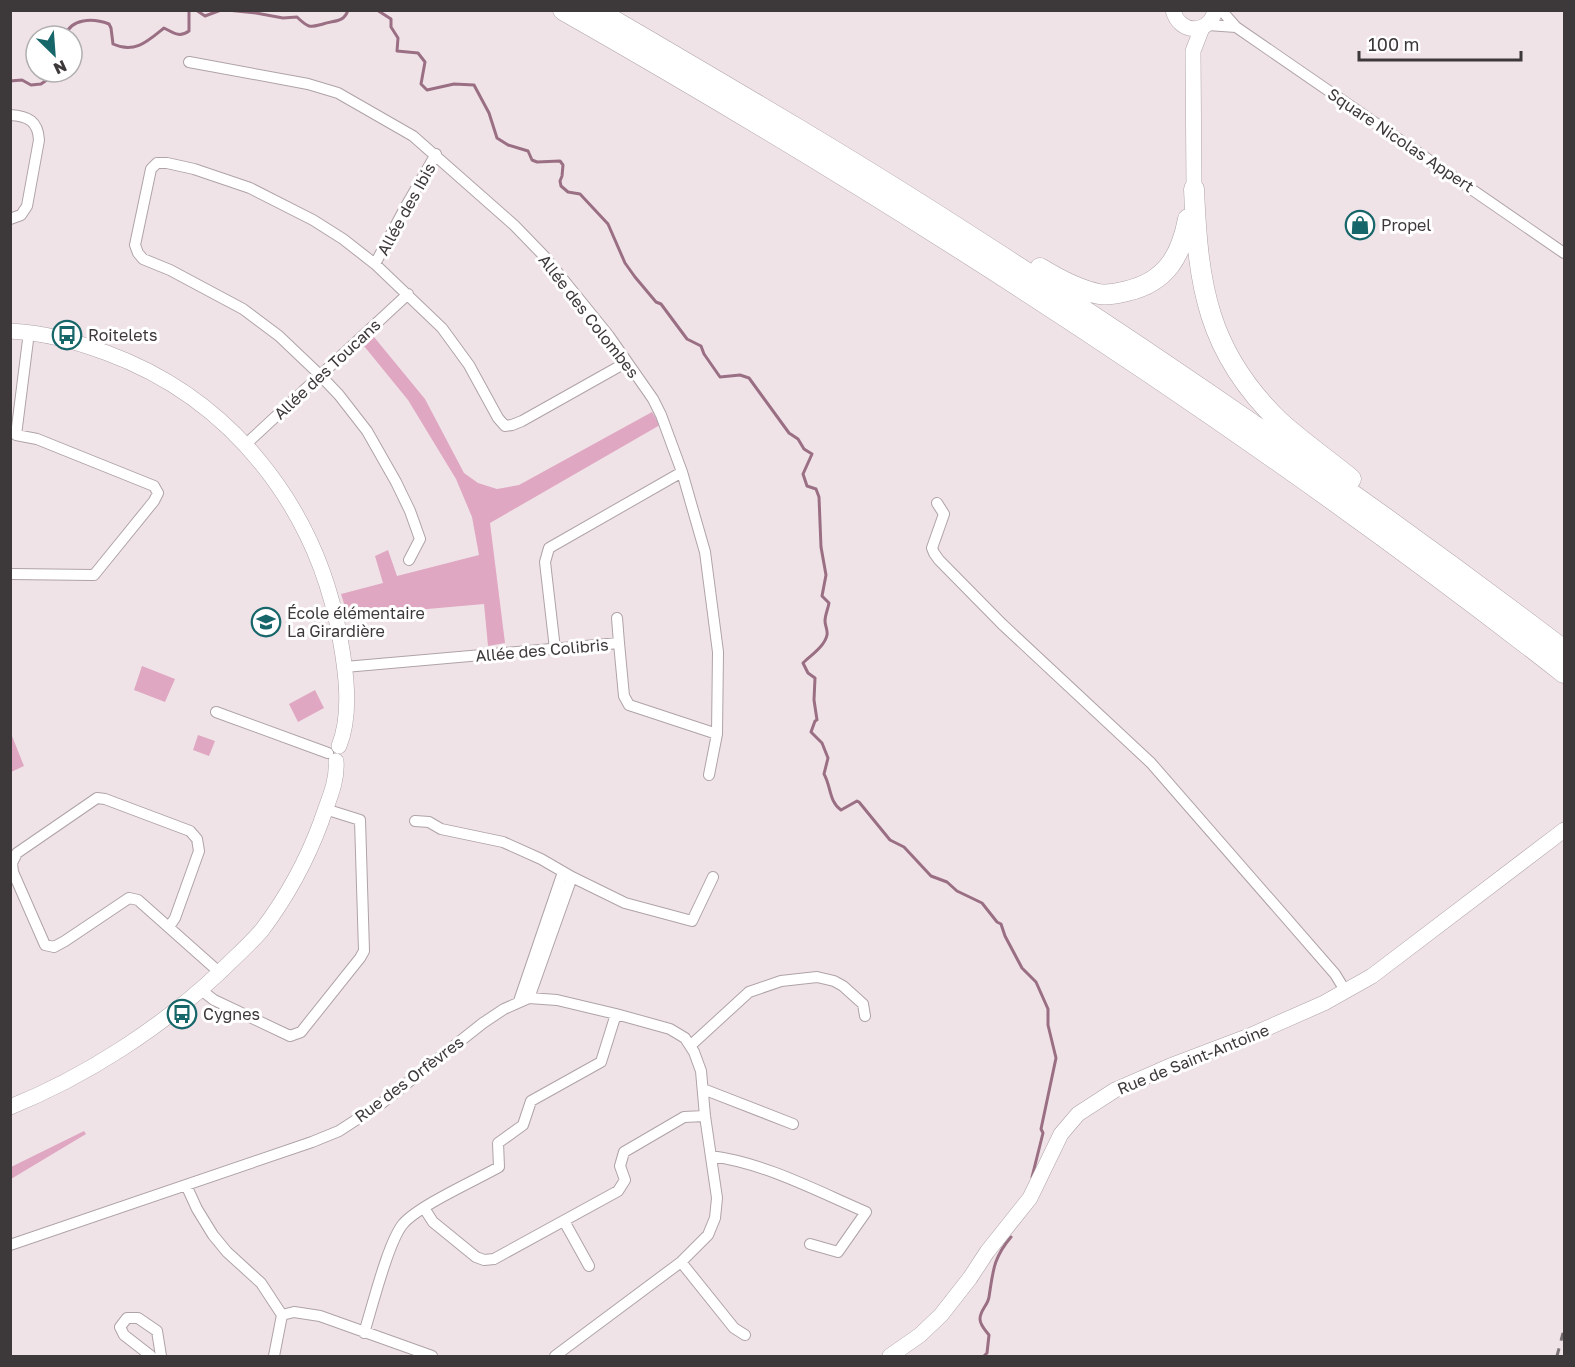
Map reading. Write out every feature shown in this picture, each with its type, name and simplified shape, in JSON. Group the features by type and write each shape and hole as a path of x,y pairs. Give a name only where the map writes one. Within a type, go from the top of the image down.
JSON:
{"highway":[{"path":"563,10 829,167 1059,314 1306,482 1564,673"},
{"path":"596,10 781,119 955,226 1158,360 1419,540 1564,650"},
{"path":"955,226 971,227 1054,276 1082,289 1101,295 1114,294 1142,288 1155,280 1176,256 1184,241 1194,189"},
{"path":"1194,189 1196,247 1203,292 1213,323 1237,371 1257,398 1281,423 1409,524 1419,540"}],"street":[{"path":"1162,10 1194,30 1205,27 1236,27"},
{"path":"1193,51 1205,27 1213,18 1215,10"},
{"name":"Square Nicolas Appert","path":"1221,10 1236,27 1564,253"},
{"path":"1178,19 1193,51 1194,189"},
{"name":"Allée des Colombes","path":"189,62 308,84 338,93 397,126 436,154 514,225 545,257 591,312 661,415 682,472 705,552 718,652 717,734 709,775"},
{"path":"10,115 25,116 34,122 39,140 27,206 21,215 10,219"},
{"name":"Allée des Ibis","path":"375,264 436,154"},
{"path":"409,561 420,539 410,511 366,431 339,395 279,336 243,309 170,270 143,259 138,253 135,245 151,169 157,163 194,169 250,188 313,220 343,239 408,294 447,335 469,365 498,418 505,426 512,426 522,421 627,362"},
{"name":"Allée des Toucans","path":"245,445 408,294"},
{"path":"10,331 62,337 128,361 184,391 212,413 245,445 273,478 295,511 314,549 330,591 345,667 346,706 343,731 334,753 337,769 317,834 301,867 261,930 201,990 147,1030 64,1083 10,1107"},
{"path":"10,574 94,575 158,493 154,486 37,439 16,435 14,417 29,332"},
{"path":"555,649 544,562 549,548 682,472"},
{"path":"937,503 944,514 932,548 939,560 1002,624 1151,763 1335,974 1346,992"},
{"path":"617,618 619,643"},
{"name":"Allée des Colibris","path":"345,667 619,643 624,696 629,705 717,734"},
{"path":"216,712 334,753"},
{"path":"169,927 175,918 199,851 197,839 190,831 97,798 17,853 12,863 13,872 45,945 54,946 65,941 129,898 138,900 219,972"},
{"path":"201,990 214,1000 282,1034 297,1035 360,958 364,951 360,820 325,809"},
{"path":"415,821 429,822 441,829 502,842 541,859 625,903 692,921 713,877"},
{"name":"Rue de Saint-Antoine","path":"890,1356 905,1347 941,1315 970,1278 987,1252 1030,1198 1061,1134 1078,1114 1115,1090 1249,1036 1346,992 1372,976 1564,830"},
{"path":"555,1356 681,1262 708,1235 715,1218 717,1198 701,1071 685,1038 670,1029 557,1000 524,1000 567,874"},
{"path":"690,1046 749,992 781,981 817,977 834,981 863,1004 865,1016"},
{"name":"Rue des Orfèvres","path":"10,1245 339,1131 382,1103 483,1023 524,1000"},
{"path":"364,1333 392,1244 403,1224 424,1208 499,1167 498,1143 523,1125 531,1101 601,1062 616,1014"},
{"path":"703,1089 793,1124"},
{"path":"424,1208 433,1222 476,1257 484,1260 494,1259 618,1191 626,1180 620,1166 624,1152 684,1117 705,1116"},
{"path":"711,1156 726,1158 777,1174 866,1212 838,1252 810,1244"},
{"path":"186,1185 213,1235 227,1252 261,1283 282,1315 274,1356"},
{"path":"564,1221 589,1266"},
{"path":"681,1262 734,1328 745,1335"},
{"path":"282,1315 294,1311 320,1316 432,1356"},
{"path":"151,1356 124,1335 120,1327 127,1318 138,1318 157,1331 161,1356"}],"shaded area":[{"path":"374,337 425,399 464,473 478,483 497,489 519,485 652,412 660,425 490,523 505,643 488,646 484,604 348,616 341,594 383,583 375,556 388,550 397,576 479,555 472,517 456,479 408,400 364,346"},
{"path":"142,666 175,679 165,702 134,690"},
{"path":"315,690 324,708 298,722 289,704"},
{"path":"10,731 24,766 11,772 10,772"},
{"path":"198,735 215,741 209,756 193,750"},
{"path":"84,1131 86,1134 11,1179 11,1167"}],"waterway":[{"path":"75,24 90,20 109,24 113,44 128,48 141,45 164,28 179,34 189,31 189,10"},
{"path":"196,10 205,16 221,10"},
{"path":"227,10 283,18 297,17 309,26 341,19 348,10"},
{"path":"377,10 391,19 391,27 398,38 397,51 418,53 425,62 421,84 427,90 454,84 474,85 489,113 497,138 508,145 528,151 532,160 537,162 560,161 563,165 561,186 568,192 580,194 608,224 625,263 656,302 661,304 687,339 701,346 720,377 740,375 749,378 789,433 812,454 803,474 807,486 816,489 819,497 821,547 826,575 822,596 829,603 825,619 826,639 803,663 808,673 815,678 814,700 817,720 811,732 822,743 828,758 824,774 837,807 841,810 859,802 890,840 904,847 931,876 947,882 957,891 982,903 1001,924 1022,968 1036,982 1048,1009 1048,1025 1056,1058 1041,1129 1043,1133 1032,1177"},
{"path":"10,81 24,81"},
{"path":"29,84 41,84"},
{"path":"984,1356 987,1353 989,1335 981,1323 980,1316 988,1300 997,1259 1011,1237"}],"railway":[{"path":"1557,1356 1564,1329"}],"place":[{"name":"Propel","path":"1360,225"},
{"name":"Roitelets","path":"67,335"},
{"name":"École élémentaire La Girardière","path":"266,622"},
{"name":"Cygnes","path":"182,1014"}]}
